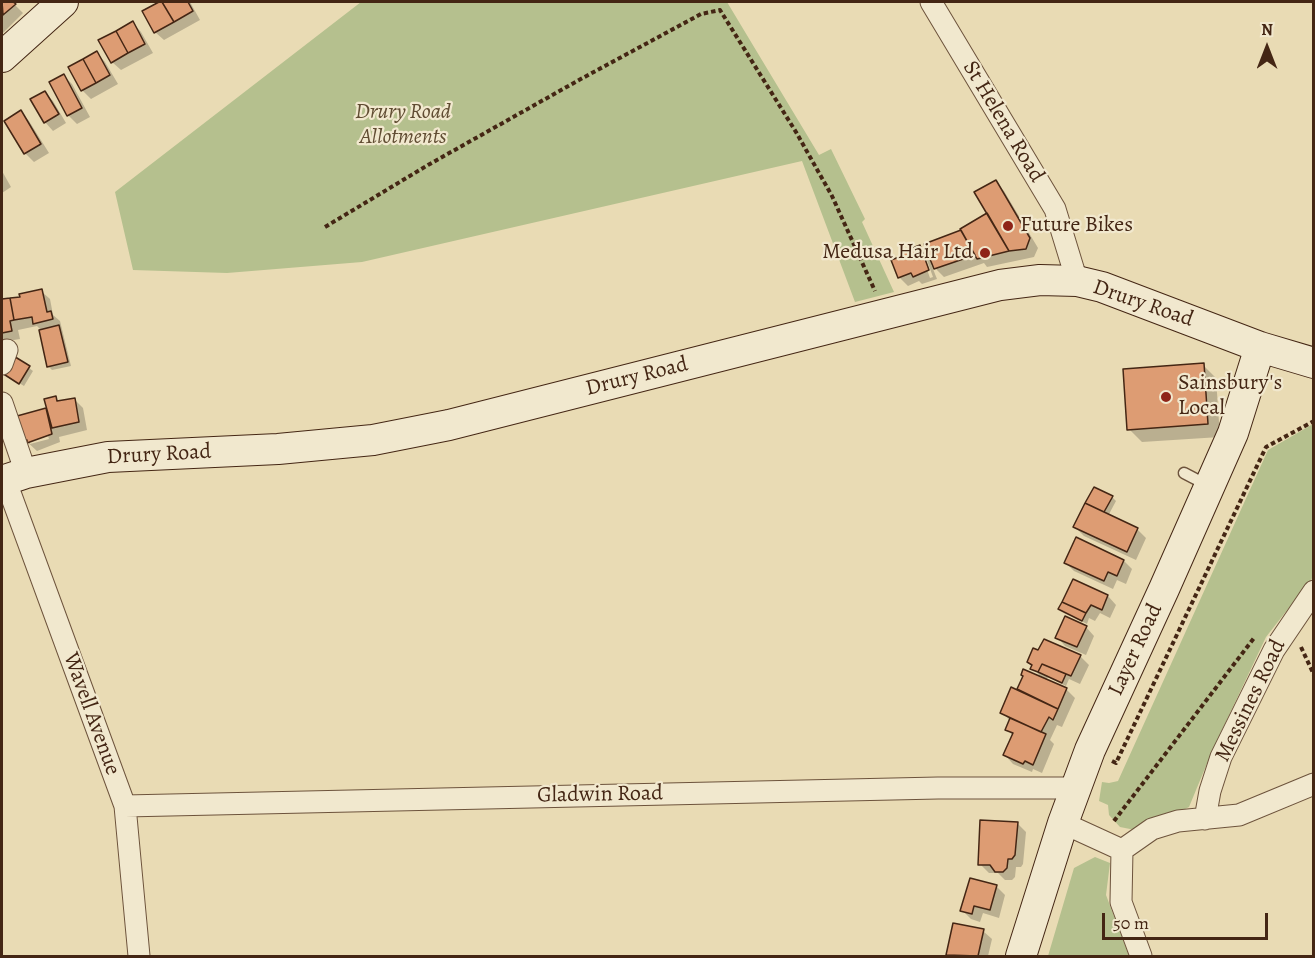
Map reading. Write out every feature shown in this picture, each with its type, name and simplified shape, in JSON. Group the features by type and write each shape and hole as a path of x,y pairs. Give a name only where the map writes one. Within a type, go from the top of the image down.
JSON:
{"main road":[{"path":"2,57 63,2"},
{"name":"Drury Road","path":"11,478 108,457 278,449 373,440 449,425 1000,285 1040,280 1077,281 1102,286 1260,347 1314,363"},
{"name":"Layer Road","path":"1021,957 1063,823 1090,750 1197,479 1233,433 1260,347"}],"street":[{"name":"St Helena Road","path":"931,2 1055,209 1077,281"},
{"name":"Wavell Avenue","path":"2,403 11,478 125,806 139,957"},
{"name":"Messines Road","path":"1205,819 1210,791 1221,757 1274,650 1314,591"},
{"path":"1122,850 1152,829 1178,821 1239,815 1314,784"},
{"name":"Gladwin Road","path":"125,806 903,789 1076,788"},
{"path":"1063,823 1122,850"},
{"path":"1122,850 1121,902 1141,957"}],"path":[{"path":"325,227 428,165 579,80 701,14 720,10 796,132 832,196 884,314"},
{"path":"1090,750 1116,763 1266,447 1314,421"},
{"path":"1114,821 1256,635"}],"green space":[{"name":"Drury Road Allotments","path":"361,2 727,2 819,155 831,149 865,219 862,222 894,292 855,302 802,161 362,262 227,273 133,270 115,192"},
{"path":"1313,424 1313,577 1266,637 1213,749 1189,807 1140,831 1120,827 1109,815 1108,805 1099,801 1102,782 1118,781 1268,450"},
{"path":"1095,857 1110,863 1106,895 1129,956 1048,956 1074,868"}],"building":[{"path":"2,2 13,2 16,4 3,15"},
{"path":"162,2 174,22 154,33 142,11"},
{"path":"162,2 188,2 193,11 174,22"},
{"path":"133,21 145,44 128,53 116,31"},
{"path":"116,31 128,53 111,63 98,40"},
{"path":"97,51 110,75 96,83 83,59"},
{"path":"83,59 96,83 81,91 68,67"},
{"path":"64,74 82,108 67,116 49,82"},
{"path":"45,91 59,114 44,123 30,99"},
{"path":"21,110 41,144 24,154 4,121"},
{"name":"Future Bikes","path":"996,180 1030,238 1026,249 1009,251 974,192"},
{"path":"987,213 1009,251 977,259 960,229"},
{"path":"961,230 975,255 934,269 924,244"},
{"path":"920,245 929,270 913,277 911,273 898,278 891,260 902,256 900,253"},
{"path":"42,289 47,312 51,311 53,319 33,324 32,317 14,320 10,298"},
{"path":"10,298 14,320 10,321 12,331 2,333 2,299"},
{"path":"59,325 68,362 47,367 39,330"},
{"path":"12,355 30,366 19,384 2,373"},
{"name":"Sainsbury's Local","path":"1204,363 1208,424 1127,430 1123,369"},
{"path":"56,396 57,401 75,398 79,422 52,428 44,399"},
{"path":"46,408 52,434 27,443 17,416"},
{"path":"1094,487 1113,496 1104,512 1085,503"},
{"path":"1085,503 1138,528 1127,552 1073,527"},
{"path":"1076,537 1124,560 1117,576 1108,572 1104,581 1064,563"},
{"path":"1073,579 1108,595 1102,610 1091,605 1086,613 1062,602"},
{"path":"1062,602 1086,613 1082,621 1058,609"},
{"path":"1065,616 1087,626 1077,647 1055,638"},
{"path":"1044,639 1081,655 1071,676 1042,664 1038,672 1030,669 1032,665 1027,662 1033,648 1038,650"},
{"path":"1042,664 1066,674 1062,683 1038,672"},
{"path":"1023,669 1067,688 1058,709 1017,689 1023,676 1021,675"},
{"path":"1011,687 1058,709 1053,720 1049,717 1041,732 1000,713"},
{"path":"1010,718 1046,734 1033,765 1025,761 1023,764 1003,755 1013,733 1005,730"},
{"path":"980,820 1018,822 1015,855 1012,859 1008,859 1007,868 1003,872 995,872 990,865 978,865"},
{"path":"970,878 997,885 990,910 974,906 972,914 960,911"},
{"path":"953,923 984,929 978,956 946,955"}],"place":[{"name":"Future Bikes","path":"1008,226"},
{"name":"Medusa Hair Ltd","path":"985,253"},
{"name":"Sainsbury's Local","path":"1166,397"}]}
